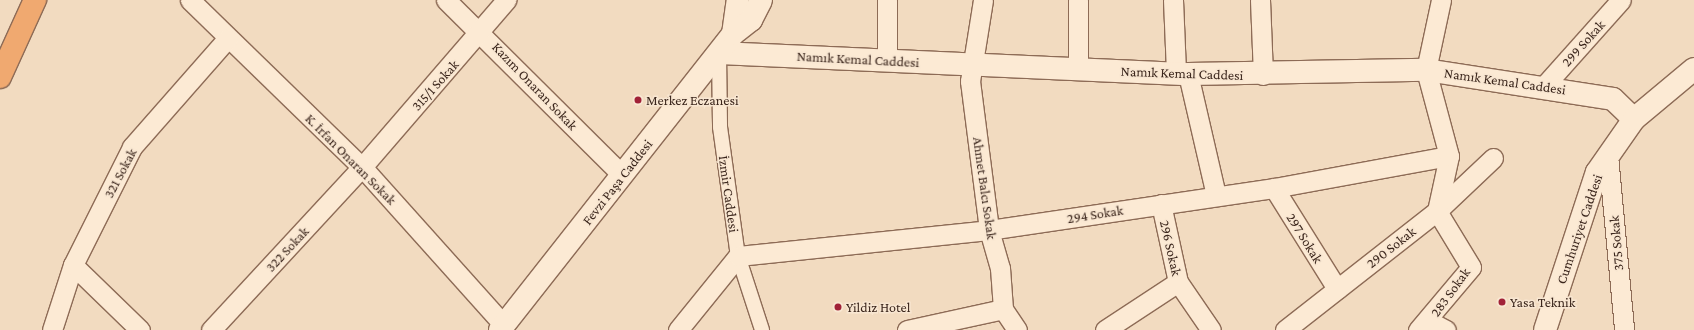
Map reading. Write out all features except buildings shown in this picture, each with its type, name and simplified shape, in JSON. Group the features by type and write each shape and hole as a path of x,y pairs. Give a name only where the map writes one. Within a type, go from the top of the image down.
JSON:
{"highway":[{"path":"0,77 35,0"}],"street":[{"name":"K. İrfan Onaran Sokak","path":"190,0 227,39 362,167 502,328"},
{"name":"Kazım Onaran Sokak","path":"446,0 482,32 622,174"},
{"name":"315/1 Sokak","path":"362,167 482,32 506,0"},
{"name":"Fevzi Paşa Caddesi","path":"733,34 738,0"},
{"name":"Fevzi Paşa Caddesi","path":"502,328 733,34 751,20 761,0"},
{"path":"887,0 887,61"},
{"name":"Ahmet Balcı Sokak","path":"983,0 970,65 989,230 1000,268 1003,309 1017,330"},
{"path":"1078,0 1078,69"},
{"path":"1173,0 1182,73 1216,195"},
{"path":"1260,0 1263,75"},
{"path":"1437,211 1449,156 1426,70 1441,0"},
{"name":"299 Sokak","path":"1544,86 1621,0"},
{"name":"321 Sokak","path":"52,330 73,265 132,147 227,39"},
{"name":"Namık Kemal Caddesi","path":"719,53 970,65 1263,75 1426,70 1544,86 1613,99 1634,119"},
{"name":"İzmir Caddesi","path":"719,53 720,127 738,256 762,330"},
{"name":"Cumhuriyet Caddesi","path":"1545,330 1597,172 1634,119 1694,69"},
{"name":"294 Sokak","path":"738,256 989,230 1216,195 1274,188 1449,156"},
{"name":"375 Sokak","path":"1608,156 1624,330"},
{"name":"290 Sokak","path":"1284,330 1437,211 1493,158"},
{"name":"322 Sokak","path":"211,330 362,167"},
{"name":"297 Sokak","path":"1274,188 1337,289"},
{"name":"296 Sokak","path":"1161,204 1178,282 1211,330"},
{"name":"283 Sokak","path":"1423,325 1471,267 1437,211"},
{"path":"678,330 738,256"},
{"path":"73,265 140,330"},
{"path":"1105,330 1178,282"},
{"path":"907,330 1003,309"},
{"path":"1423,325 1446,330"}],"place":[{"name":"Merkez Eczanesi","path":"638,100"},
{"name":"Yasa Teknik","path":"1502,302"},
{"name":"Yildiz Hotel","path":"838,307"}]}
